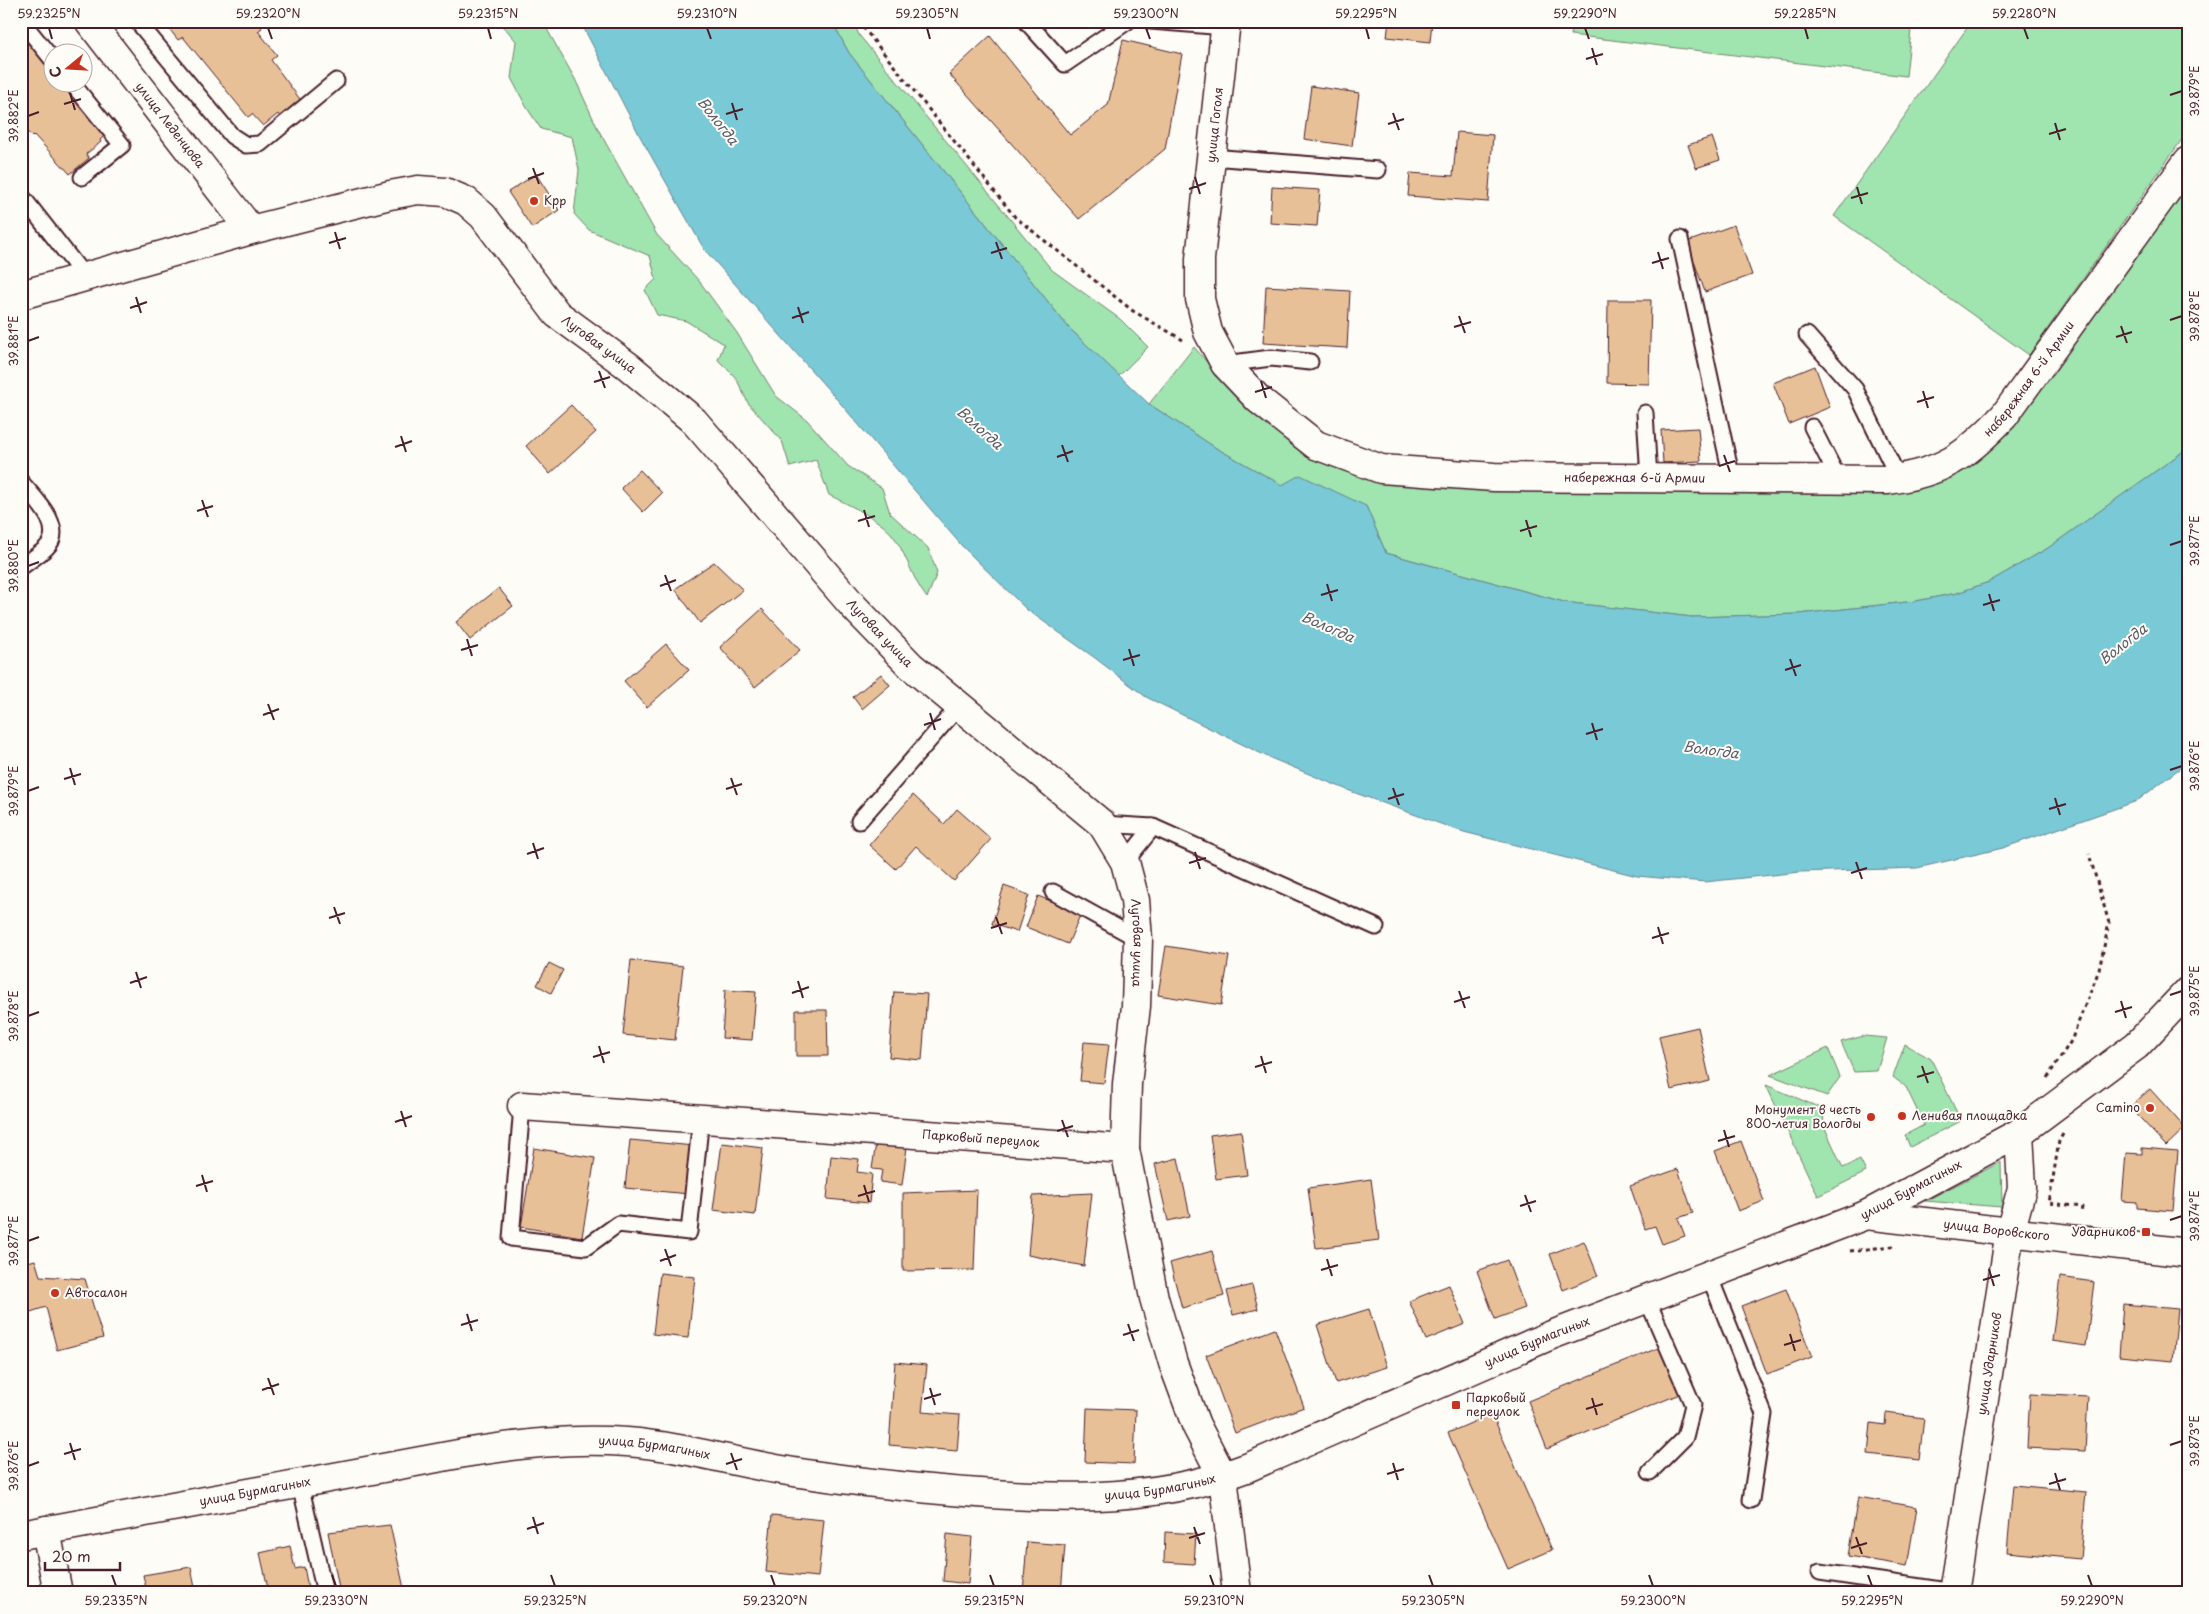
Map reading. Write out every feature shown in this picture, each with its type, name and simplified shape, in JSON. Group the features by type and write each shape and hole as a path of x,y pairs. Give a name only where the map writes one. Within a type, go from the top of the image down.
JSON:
{"street":[{"name":"улица Леденцова","path":"94,23 251,230"},
{"name":"улица Гоголя","path":"1200,259 1225,24"},
{"name":"набережная 6-й Армии","path":"1200,259 1200,300 1208,332 1225,364 1258,399 1316,445 1381,469 1494,476 1899,479 1915,477 1946,466 1977,445 2004,416 2188,161"},
{"name":"Луговая улица","path":"251,230 390,195 418,190 445,192 466,201 483,216 557,314 628,366 694,421 854,607 911,666 1102,824 1125,862 1135,900 1138,939 1136,1006 1127,1084 1124,1149"},
{"path":"21,295 251,230"},
{"name":"улица Бурмагиных","path":"34,1532 512,1445 574,1440 627,1442 685,1449 775,1468 858,1481 996,1495 1083,1497 1152,1492 1223,1477 1549,1336 1866,1215 2018,1133 2137,1044 2188,991"},
{"name":"Парковый переулок","path":"522,1106 701,1117 1124,1149"},
{"name":"улица Ударников","path":"1954,1592 2010,1232 2022,1188 2018,1133"},
{"path":"1124,1149 1154,1298 1196,1425 1223,1477 1237,1593"},
{"name":"улица Воровского","path":"1866,1215 2188,1253"},
{"path":"34,1532 58,1593"}],"lane":[{"path":"137,21 232,136 246,145 260,144 336,81"},
{"path":"1026,21 1065,64 1128,21"},
{"path":"1151,21 1225,24"},
{"path":"29,24 42,44"},
{"path":"79,92 122,145 82,177"},
{"path":"1211,157 1378,170"},
{"path":"21,195 85,277"},
{"path":"1680,239 1732,479"},
{"path":"1807,335 1855,389 1899,479"},
{"path":"1225,364 1271,358 1310,362"},
{"path":"1645,413 1649,478"},
{"path":"1812,427 1839,480"},
{"path":"21,482 46,514 52,529 51,541 47,548 21,567"},
{"path":"859,821 959,706"},
{"path":"1102,824 1153,826 1376,927"},
{"path":"1125,862 1153,826"},
{"path":"1053,892 1138,939"},
{"path":"522,1106 510,1238 586,1247 618,1224 689,1232 701,1117"},
{"path":"1709,1275 1764,1414 1751,1500"},
{"path":"1646,1299 1693,1405 1685,1437 1650,1472"},
{"path":"300,1484 326,1593"},
{"path":"1820,1572 1954,1592"}],"path":[{"path":"858,21 1015,217 1133,311 1225,364"},
{"path":"2044,1084 2070,1040 2099,970 2109,923 2089,854"},
{"path":"2066,1127 2059,1141 2049,1203 2082,1207 2078,1240"},
{"path":"1847,1252 1897,1246"}],"green space":[{"path":"499,21 546,21 548,31 575,79 598,129 657,235 700,282 737,333 776,396 807,420 848,466 882,488 890,513 928,548 937,573 927,598 891,533 866,514 829,495 816,460 790,467 782,441 748,403 736,378 718,360 724,344 686,321 657,315 645,290 656,279 650,256 589,230 574,214 579,170 572,137 541,129 527,108 511,78 516,41"},
{"path":"832,21 853,21 859,35 1052,270 1120,319 1148,347 1119,376 1069,328 849,53"},
{"path":"1573,21 1912,21 1906,76 1571,35"},
{"path":"1972,21 2188,21 2188,131 2029,355 1834,216"},
{"path":"2188,186 2188,448 2048,548 1989,582 1957,593 1916,601 1799,614 1692,617 1564,602 1386,553 1366,506 1282,485 1216,448 1149,404 1194,347 1235,395 1272,426 1311,451 1887,494 1920,489 1948,477 2115,282"},
{"path":"1864,1036 1887,1038 1877,1071 1854,1072 1841,1042"},
{"path":"1905,1044 1931,1059 1961,1121 1910,1147 1905,1135 1924,1125 1906,1087 1893,1077"},
{"path":"1828,1048 1840,1077 1827,1096 1770,1075"},
{"path":"1766,1085 1823,1109 1824,1126 1843,1168 1860,1160 1866,1172 1818,1196"},
{"path":"2001,1162 2002,1207 1925,1201"}],"water":[{"name":"Вологда","path":"580,21 832,21 849,53 1069,328 1149,404 1216,448 1282,485 1300,475 1366,506 1386,553 1564,602 1692,617 1799,614 1916,601 1957,593 1989,582 2048,548 2188,448 2188,762 2137,801 2003,848 1917,868 1800,872 1705,882 1637,876 1460,831 1350,791 1268,757 1146,697 1026,609 961,545 841,404 704,249 642,140"}],"building":[{"path":"163,21 256,21 262,28 258,31 277,55 271,60 302,102 281,118 278,114 263,126 252,114 248,117 183,37 178,40"},
{"path":"1389,21 1432,21 1430,42 1387,37"},
{"path":"990,36 1070,135 1108,105 1123,40 1182,54 1165,149 1079,219 949,74"},
{"path":"32,40 42,52 42,92 75,92 80,98 76,101 104,136 100,140 101,142 86,154 89,158 70,174 34,135 32,137 21,125 21,43 24,46"},
{"path":"1311,86 1359,93 1352,146 1304,139"},
{"path":"1457,132 1493,135 1488,202 1408,196 1410,173 1453,176"},
{"path":"1712,137 1720,160 1696,168 1688,145"},
{"name":"Kpp","path":"536,174 559,210 532,228 508,192"},
{"path":"1272,187 1320,190 1317,226 1270,223"},
{"path":"1734,225 1752,275 1705,292 1687,242"},
{"path":"1266,286 1350,291 1347,348 1263,343"},
{"path":"1608,300 1651,300 1649,384 1607,383"},
{"path":"1815,366 1830,407 1789,424 1773,383"},
{"path":"571,405 596,432 550,474 526,446"},
{"path":"1698,428 1701,461 1663,463 1661,430"},
{"path":"640,470 662,493 643,512 621,488"},
{"path":"714,562 743,590 700,623 675,589"},
{"path":"499,588 513,606 470,640 456,622"},
{"path":"762,609 800,650 755,687 720,647"},
{"path":"666,644 689,670 647,707 624,681"},
{"path":"881,674 890,685 862,709 853,697"},
{"path":"913,795 944,824 957,809 991,839 954,881 916,846 896,869 869,845"},
{"path":"1004,886 1029,895 1017,932 992,924"},
{"path":"1038,896 1081,913 1068,944 1026,927"},
{"path":"1166,946 1229,956 1221,1005 1158,995"},
{"path":"631,960 683,966 675,1040 623,1035"},
{"path":"549,963 563,970 551,993 537,985"},
{"path":"725,990 756,992 752,1040 722,1038"},
{"path":"894,992 927,994 922,1060 889,1057"},
{"path":"796,1010 827,1010 828,1056 796,1056"},
{"path":"1698,1027 1710,1081 1671,1090 1659,1036"},
{"path":"1084,1042 1109,1044 1104,1083 1080,1081"},
{"path":"2150,1089 2185,1128 2166,1146 2130,1107"},
{"path":"1241,1131 1247,1175 1216,1179 1210,1135"},
{"path":"630,1140 694,1146 689,1194 625,1188"},
{"path":"1741,1141 1764,1201 1738,1211 1715,1151"},
{"path":"722,1143 763,1148 755,1215 713,1210"},
{"path":"876,1143 907,1147 902,1185 880,1182 882,1170 872,1169"},
{"path":"534,1148 595,1158 582,1237 521,1227"},
{"path":"2142,1148 2178,1151 2173,1211 2137,1208 2137,1202 2122,1201 2126,1153 2142,1154"},
{"path":"831,1156 859,1159 857,1172 872,1174 869,1203 827,1199"},
{"path":"1178,1158 1190,1216 1168,1221 1155,1164"},
{"path":"1678,1169 1693,1213 1678,1218 1685,1236 1662,1244 1655,1226 1645,1229 1630,1186"},
{"path":"1371,1179 1379,1240 1316,1248 1308,1188"},
{"path":"977,1190 974,1270 903,1271 903,1193"},
{"path":"1092,1193 1084,1266 1028,1255 1033,1196"},
{"path":"1584,1241 1598,1276 1563,1290 1550,1254"},
{"path":"1212,1251 1224,1296 1182,1308 1170,1263"},
{"name":"Автосалон","path":"35,1260 40,1276 85,1279 103,1338 57,1350 46,1307 21,1315 21,1264"},
{"path":"1507,1260 1525,1308 1495,1319 1477,1271"},
{"path":"660,1273 695,1277 688,1338 653,1334"},
{"path":"2060,1277 2094,1282 2086,1346 2052,1341"},
{"path":"1252,1285 1258,1309 1233,1315 1227,1291"},
{"path":"1449,1285 1465,1324 1426,1340 1409,1301"},
{"path":"1786,1289 1812,1357 1767,1374 1741,1306"},
{"path":"2123,1304 2178,1309 2173,1361 2119,1356"},
{"path":"1369,1309 1387,1367 1336,1383 1317,1325"},
{"path":"1275,1329 1304,1407 1235,1433 1206,1355"},
{"path":"1663,1346 1682,1393 1547,1449 1528,1401"},
{"path":"895,1362 927,1365 922,1412 960,1415 957,1451 889,1445"},
{"path":"2030,1394 2088,1397 2085,1451 2027,1448"},
{"path":"1087,1408 1136,1410 1134,1464 1085,1462"},
{"path":"1886,1413 1924,1418 1919,1460 1868,1454 1871,1423 1885,1425"},
{"path":"1492,1414 1552,1550 1508,1569 1448,1433"},
{"path":"2013,1485 2086,1492 2080,1559 2007,1552"},
{"path":"1858,1497 1917,1507 1907,1566 1848,1556"},
{"path":"772,1515 824,1520 818,1577 766,1572"},
{"path":"390,1525 405,1593 340,1593 328,1532"},
{"path":"1165,1532 1196,1534 1194,1564 1164,1562"},
{"path":"947,1534 972,1537 968,1584 943,1581"},
{"path":"1027,1542 1065,1545 1061,1593 1023,1593"},
{"path":"290,1546 295,1569 304,1567 309,1593 269,1593 260,1553"},
{"path":"191,1567 195,1588 213,1585 215,1593 147,1593 143,1575"}],"place":[{"name":"Kpp","path":"534,201"},
{"name":"Camino","path":"2150,1108"},
{"name":"Ленивая площадка","path":"1902,1116"},
{"name":"Монумент в честь 800-летия Вологды","path":"1871,1117"},
{"name":"Ударников","path":"2146,1232"},
{"name":"Автосалон","path":"55,1293"},
{"name":"Парковый переулок","path":"1456,1405"}]}
